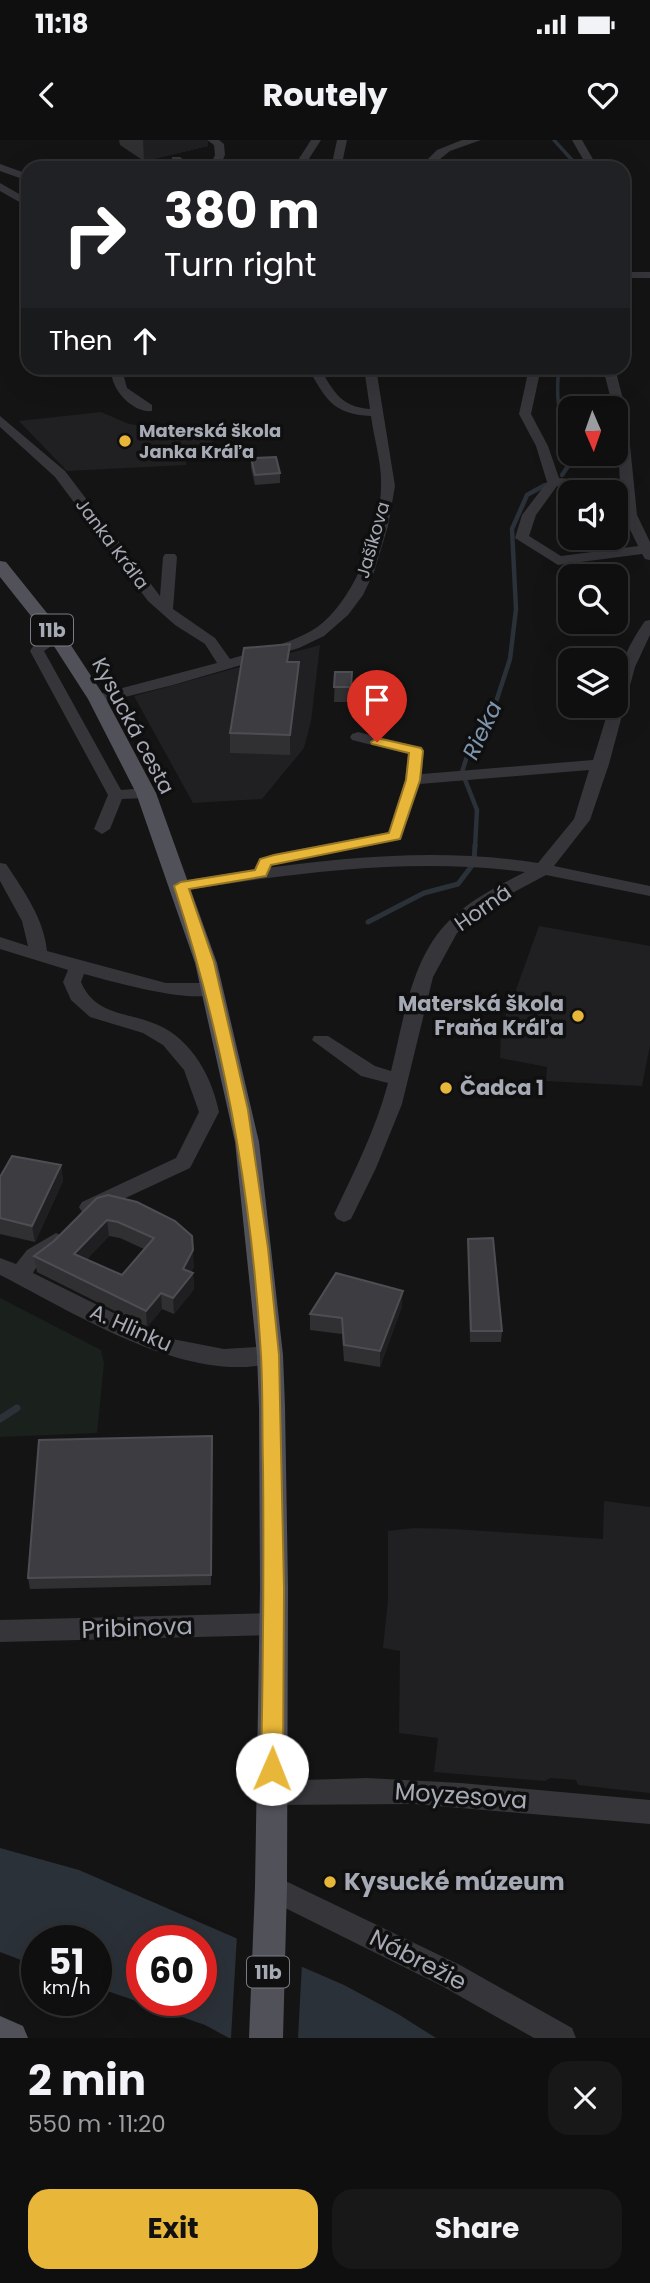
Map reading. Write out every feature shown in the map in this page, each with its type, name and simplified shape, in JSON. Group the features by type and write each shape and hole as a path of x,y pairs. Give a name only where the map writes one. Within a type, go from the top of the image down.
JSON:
{"main road":[{"name":"Kysucká cesta","path":"0,566 57,637 97,699 146,793 181,886"},
{"name":"11b","path":"181,886 213,989 247,1142 270,1355 274,1624 271,1897 265,2038"},
{"path":"0,2033 11,2038"}],"street":[{"path":"212,140 219,144 220,155 217,161"},
{"path":"302,161 316,140"},
{"path":"338,161 342,140"},
{"path":"429,161 450,145 476,140"},
{"path":"577,140 589,161"},
{"path":"0,167 21,175"},
{"path":"0,186 21,200"},
{"path":"630,275 650,275"},
{"path":"119,375 121,390 148,408"},
{"path":"318,375 336,405 380,429"},
{"name":"Jašíkova","path":"97,699 168,682 294,645 319,633 336,620 356,595 366,572 381,526 388,486 371,375"},
{"path":"533,375 525,414 542,446 554,482"},
{"path":"611,375 621,415 626,480"},
{"path":"351,412 378,413"},
{"name":"Janka Kráľa","path":"0,420 60,474 153,598 166,611 210,641 226,665"},
{"path":"554,482 558,482"},
{"path":"554,482 523,524 522,538 558,561 648,553 630,515 628,497"},
{"path":"166,611 170,557"},
{"name":"Horná","path":"344,1214 375,1148 399,1080 424,977 440,945 451,929 495,895 542,870 582,820 601,764 626,668 633,648 650,624"},
{"path":"57,637 40,646 37,651 116,795"},
{"path":"261,873 265,862 395,836 413,780 416,751 358,737"},
{"path":"413,780 601,764"},
{"path":"116,795 146,793"},
{"path":"102,830 116,795"},
{"path":"181,886 261,873 359,865 444,862 495,863 650,891"},
{"path":"2,874 26,911 38,945 38,956"},
{"path":"0,943 38,956 166,989 213,989"},
{"path":"22,1276 23,1267 28,1261 47,1249 90,1207 183,1163 209,1112 195,1072 171,1042 152,1030 95,1013 79,1000 72,982 78,967"},
{"path":"321,1040 368,1071 399,1080"},
{"name":"A. Hlinku","path":"0,1266 158,1345 224,1358 270,1355"},
{"name":"Pribinova","path":"0,1631 274,1624"},
{"name":"Moyzesova","path":"272,1794 367,1790 650,1812"},
{"name":"Nábrežie","path":"271,1897 450,1975 562,2038"}],"shaded area":[{"name":"Materská škola Janka Kráľa","path":"101,412 129,424 211,434 214,448 186,455 186,465 67,471 19,421"},
{"path":"320,645 311,721 304,748 262,799 193,803 134,696"},
{"name":"Materská škola Fraňa Kráľa","path":"539,926 650,946 650,1045 642,1086 546,1081 547,1067 500,1058 501,1034 510,998 513,998"},
{"path":"0,1298 101,1350 104,1363 97,1433 0,1437"},
{"path":"604,1501 650,1507 650,1793 578,1785 576,1780 550,1778 545,1781 434,1772 438,1738 399,1733 400,1651 383,1648 388,1600 388,1531 415,1528 454,1529 603,1539"},
{"path":"0,1848 79,1870 206,1925 126,1925 126,1997 112,1993 112,1925 21,1925 21,1960 0,1952"},
{"path":"217,1930 344,1985 436,2038 229,2038 205,2025 179,2016 217,2016"}],"pier":[{"path":"237,1935 302,1963 298,2038 231,2038"}],"building":[{"path":"276,457 280,473 255,475 251,458"},
{"path":"290,644 287,662 299,662 290,735 230,733 244,648"},
{"path":"335,672 352,672 351,687 334,687"},
{"path":"12,1156 61,1165 32,1226 0,1218 0,1177"},
{"path":"108,1195 137,1202 175,1221 192,1236 193,1250 183,1269 193,1273 173,1298 161,1293 146,1311 34,1256 54,1241 97,1198","holes":["107,1220 154,1238 122,1275 74,1254"]},
{"path":"493,1238 502,1331 471,1331 468,1239"},
{"path":"336,1273 403,1291 380,1351 344,1345 342,1318 310,1314"},
{"path":"212,1436 211,1575 28,1578 39,1440"}],"waterway":[{"name":"Rieka","path":"554,140 572,161"},
{"name":"Rieka","path":"558,396 559,375"},
{"name":"Rieka","path":"562,475 568,466"},
{"name":"Rieka","path":"475,847 477,810 462,772 469,750 495,705 510,659 516,609 512,529 527,495 545,485"},
{"name":"Rieka","path":"368,922 424,893 458,884 474,863 475,845"},
{"name":"Rieka","path":"0,1419 17,1408"}],"place":[{"name":"Materská škola Janka Kráľa","path":"125,441"},
{"name":"Materská škola Fraňa Kráľa","path":"578,1016"},
{"name":"Čadca 1","path":"446,1088"},
{"name":"Kysucké múzeum","path":"330,1882"}],"route":[{"path":"272,1769 274,1588 270,1355 259,1248 247,1142 213,989 181,886 261,873 265,862 395,836 413,780 416,751 377,742"}]}
